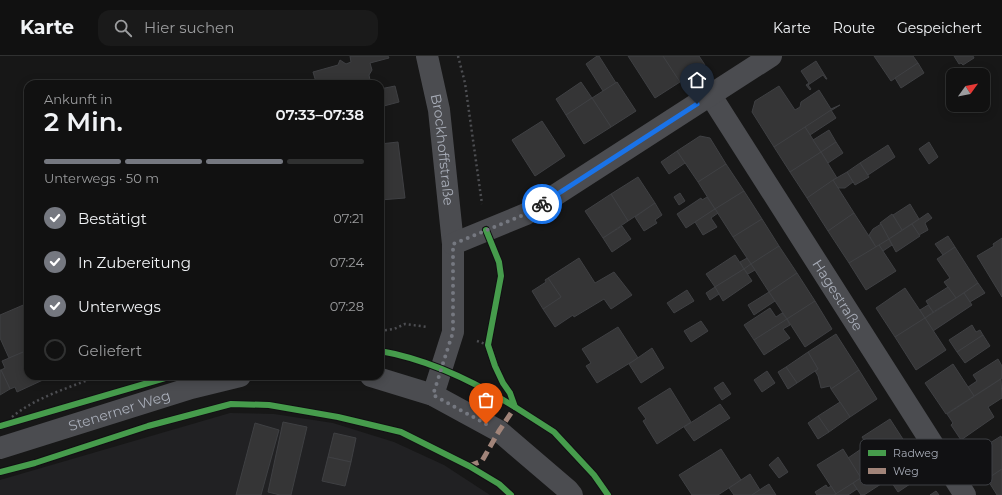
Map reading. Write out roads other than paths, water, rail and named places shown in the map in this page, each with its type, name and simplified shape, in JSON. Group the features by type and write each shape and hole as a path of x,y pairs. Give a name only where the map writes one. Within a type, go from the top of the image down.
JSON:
{"street":[{"name":"Brockhoffstraße","path":"428,56 439,110 453,244"},
{"path":"433,395 453,332 453,244 526,214 771,56"},
{"name":"Hagestraße","path":"710,96 929,439"},
{"name":"Stenerner Weg","path":"0,448 191,388 224,380"},
{"path":"384,380 433,395 499,431 572,495"},
{"name":"Hagestraße","path":"959,485 965,495"}]}
